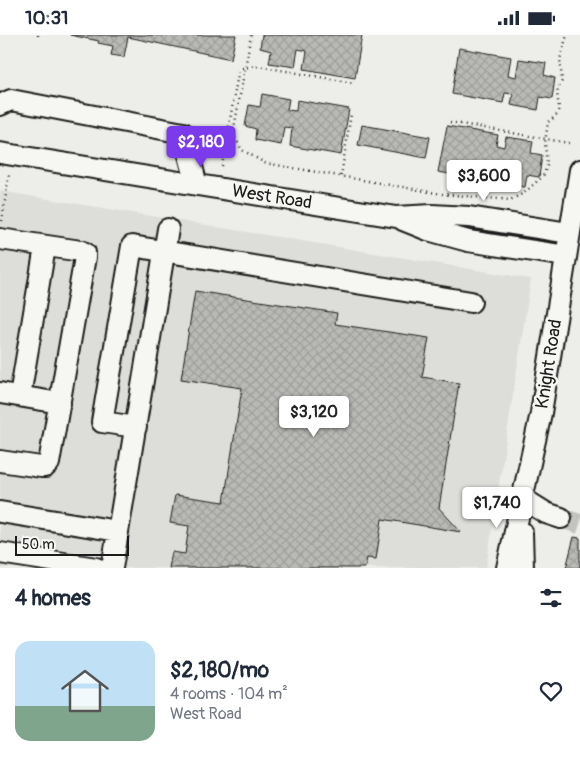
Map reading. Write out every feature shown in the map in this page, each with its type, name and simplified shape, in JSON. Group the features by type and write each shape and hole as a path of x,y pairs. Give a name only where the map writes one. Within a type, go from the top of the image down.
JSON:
{"street":[{"path":"0,105 11,100 182,133 197,185"},
{"name":"West Road","path":"0,153 396,217 432,215 468,217 569,233"},
{"name":"Knight Road","path":"507,568 541,413 580,170"},
{"name":"West Road","path":"396,217 428,230 455,238 566,256"},
{"path":"112,568 168,229"},
{"path":"0,461 45,467 49,463 85,257 85,253 81,251 1,243"},
{"path":"136,427 102,422 132,246 471,302"},
{"path":"20,396 45,247"},
{"path":"0,393 60,403"},
{"path":"522,497 546,513 562,518"},
{"name":"Knight Road","path":"522,497 523,568"},
{"path":"0,512 118,531"},
{"path":"0,553 33,563 83,567"}],"path":[{"path":"222,166 242,68 251,35"},
{"path":"242,68 233,134 242,150 265,163 442,194 510,200 524,193 543,176 547,166 546,139 548,122 556,116 559,109 557,92 562,81 560,59 567,35"},
{"path":"242,68 258,66 353,83"},
{"path":"341,176 351,114"},
{"path":"450,122 569,143"},
{"path":"2,217 9,174"}],"shaded area":[{"path":"0,191 531,279 486,568 0,568"}],"building":[{"path":"70,35 236,35 231,59 128,37 124,57 111,55 113,46"},
{"path":"262,35 362,35 355,78 304,69 307,51 298,49 295,67 269,63 271,51 260,48"},
{"path":"459,48 511,57 508,75 516,77 519,59 546,63 544,75 555,78 552,99 540,97 538,110 511,105 513,94 505,93 503,103 452,94"},
{"path":"262,94 289,99 287,110 296,111 297,100 349,109 341,155 290,146 292,128 284,127 281,145 255,140 256,129 245,126 249,105 260,107"},
{"path":"362,125 430,137 426,158 358,145"},
{"path":"447,126 498,135 496,145 504,147 506,137 533,141 531,153 542,155 539,177 527,175 525,187 498,183 501,165 493,163 490,181 438,172"},
{"path":"195,291 337,313 335,324 429,338 422,377 459,383 439,508 461,532 382,519 376,559 367,558 365,568 169,568 172,552 185,554 189,526 170,523 175,495 224,502 242,388 181,379"},
{"path":"574,537 580,538 580,568 566,568"}],"tunnel":[{"path":"561,518 580,524"}]}
